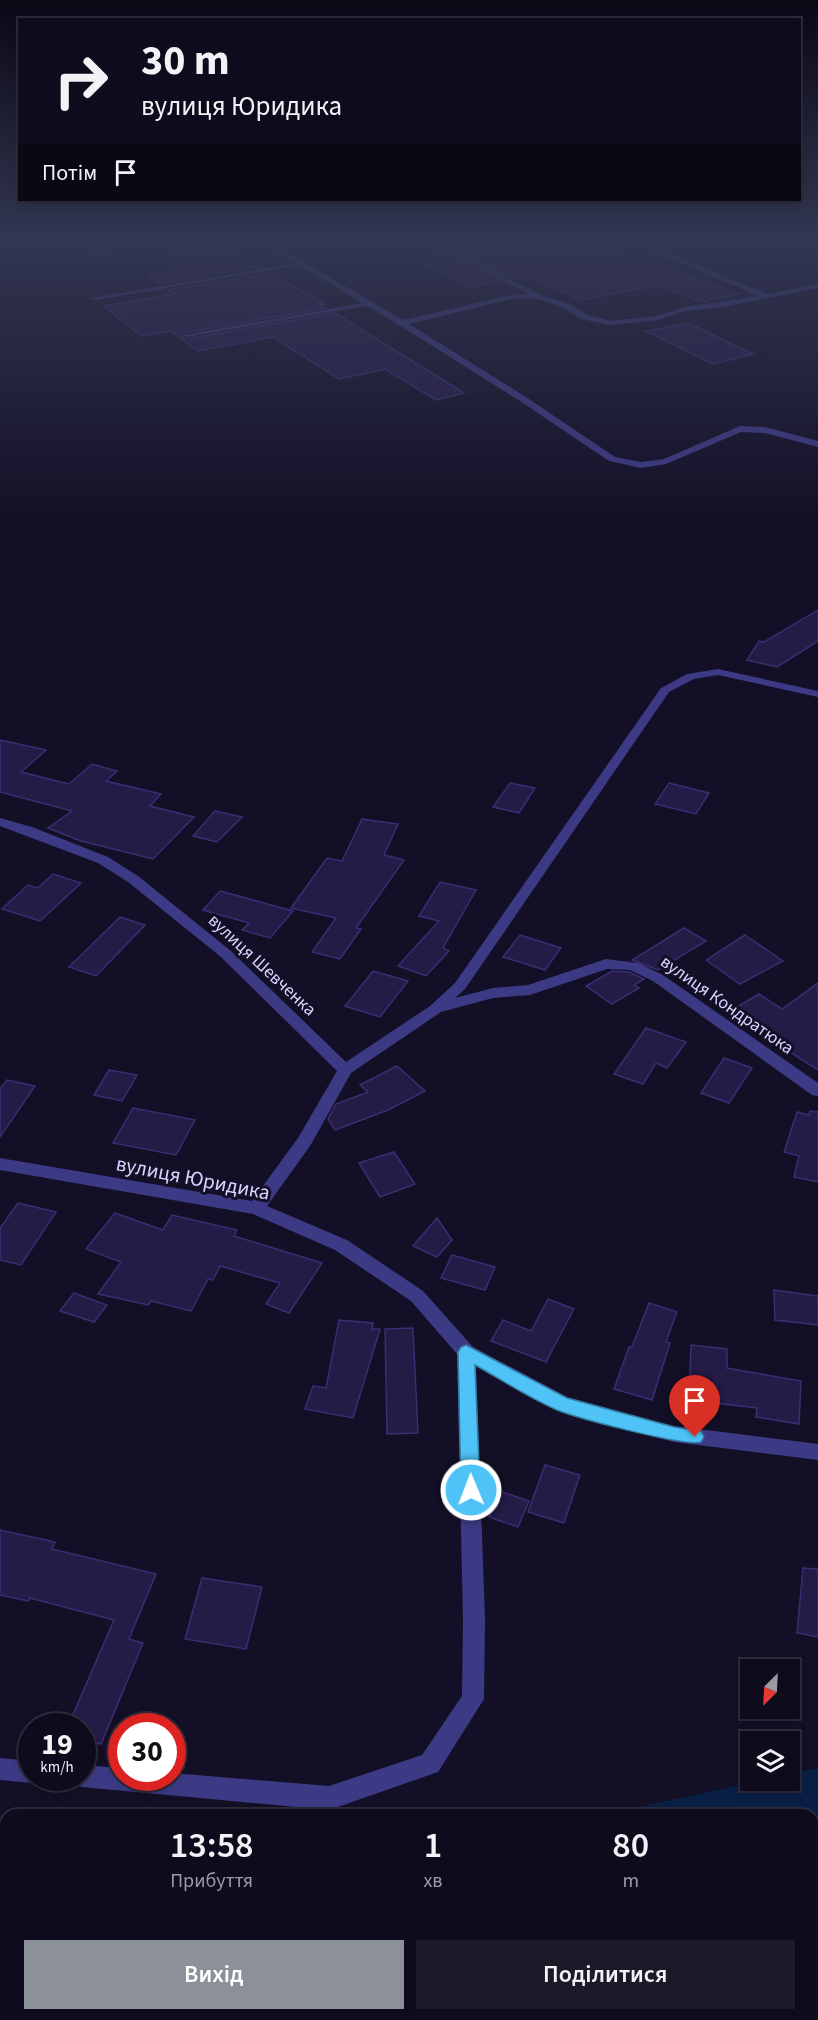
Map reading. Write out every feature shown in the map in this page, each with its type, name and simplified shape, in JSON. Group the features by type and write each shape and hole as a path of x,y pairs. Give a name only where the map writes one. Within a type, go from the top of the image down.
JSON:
{"street":[{"path":"417,332 523,399 612,459 642,465 666,461 740,429 765,429 818,444"},
{"path":"256,1209 304,1142 345,1070 435,1009 460,986 665,690 691,676 718,672 818,694"},
{"name":"вулиця Шевченка","path":"0,822 27,830 102,860 133,879 226,954 345,1070"},
{"name":"вулиця Кондратюка","path":"435,1009 493,993 530,990 606,964 633,966 658,978 818,1091"},
{"name":"вулиця Юридика","path":"0,1164 256,1209 341,1245 417,1296 466,1352 562,1404 674,1434 818,1452"},
{"path":"96,1777 329,1798 430,1764 473,1699 474,1619 466,1352"},
{"path":"0,1769 18,1771"}],"lane":[{"path":"186,335 202,332"}],"water":[{"path":"818,1768 818,1809 626,1809 740,1785 740,1791 800,1791 800,1772"}],"building":[{"path":"136,332 163,332 141,336"},
{"path":"173,332 187,332 183,333 182,337 186,339 225,332 366,332 464,393 436,400 385,369 339,379 273,337 198,351"},
{"path":"649,332 707,332 753,354 713,364"},
{"path":"818,610 818,641 777,667 747,660 759,641 764,642"},
{"path":"0,740 46,750 21,772 69,784 92,764 117,771 106,781 161,794 150,806 194,817 153,859 81,841 48,828 72,811 0,792"},
{"path":"510,783 535,788 519,813 493,807"},
{"path":"669,783 709,793 696,814 655,804"},
{"path":"215,811 242,817 217,842 193,836"},
{"path":"362,819 398,824 384,855 404,860 356,928 361,929 340,959 312,952 336,918 291,908 327,858 342,861"},
{"path":"53,874 81,883 40,921 2,909 28,885 38,888"},
{"path":"440,882 476,890 443,948 449,951 426,976 398,966 439,921 419,916"},
{"path":"220,891 293,911 270,938 242,930 249,923 203,910"},
{"path":"120,917 145,925 96,976 69,967"},
{"path":"684,928 706,941 658,970 632,960"},
{"path":"520,935 561,948 545,970 503,957"},
{"path":"745,935 783,961 740,984 706,960"},
{"path":"373,971 408,981 380,1017 345,1006"},
{"path":"612,971 629,972 644,979 634,985 639,988 612,1004 586,986"},
{"path":"818,983 818,1070 728,1012 759,994 782,1009"},
{"path":"646,1028 686,1042 667,1068 656,1063 643,1084 614,1074"},
{"path":"724,1058 752,1068 729,1103 701,1093"},
{"path":"397,1066 425,1091 388,1110 335,1130 328,1119 336,1104 368,1092 360,1085"},
{"path":"109,1070 137,1075 122,1101 94,1095"},
{"path":"7,1080 35,1086 0,1137 0,1089"},
{"path":"133,1108 195,1120 176,1155 113,1143"},
{"path":"810,1111 818,1112 818,1182 794,1177 799,1156 784,1152 797,1112 809,1115"},
{"path":"394,1152 415,1184 380,1197 359,1163"},
{"path":"18,1203 56,1212 21,1265 0,1260 0,1228"},
{"path":"115,1213 163,1230 172,1215 237,1230 234,1236 322,1263 289,1313 266,1304 280,1283 220,1266 213,1280 208,1279 191,1311 151,1301 148,1305 98,1294 121,1262 86,1249"},
{"path":"437,1218 452,1240 437,1257 413,1246"},
{"path":"452,1255 495,1267 485,1290 441,1278"},
{"path":"774,1290 818,1296 818,1325 775,1320"},
{"path":"74,1293 107,1305 94,1322 60,1311"},
{"path":"548,1299 574,1309 546,1362 491,1341 503,1320 531,1331"},
{"path":"649,1303 677,1312 666,1342 670,1343 652,1400 614,1389 629,1347 632,1347"},
{"path":"339,1320 373,1323 372,1329 380,1329 353,1418 305,1409 313,1386 326,1388"},
{"path":"413,1328 418,1433 387,1434 385,1329"},
{"path":"691,1345 727,1349 727,1368 801,1381 799,1424 756,1417 757,1408 689,1400"},
{"path":"545,1465 580,1475 564,1523 528,1512"},
{"path":"500,1491 529,1501 518,1527 489,1517"},
{"path":"0,1530 55,1542 52,1549 156,1574 129,1639 143,1643 114,1713 108,1713 108,1727 101,1744 96,1743 96,1713 74,1713 114,1620 30,1598 28,1601 0,1595"},
{"path":"803,1568 818,1569 818,1637 797,1633"},
{"path":"202,1578 262,1587 246,1649 185,1639"}],"route":[{"path":"471,1490 466,1352 562,1404 674,1434 695,1437"}]}
